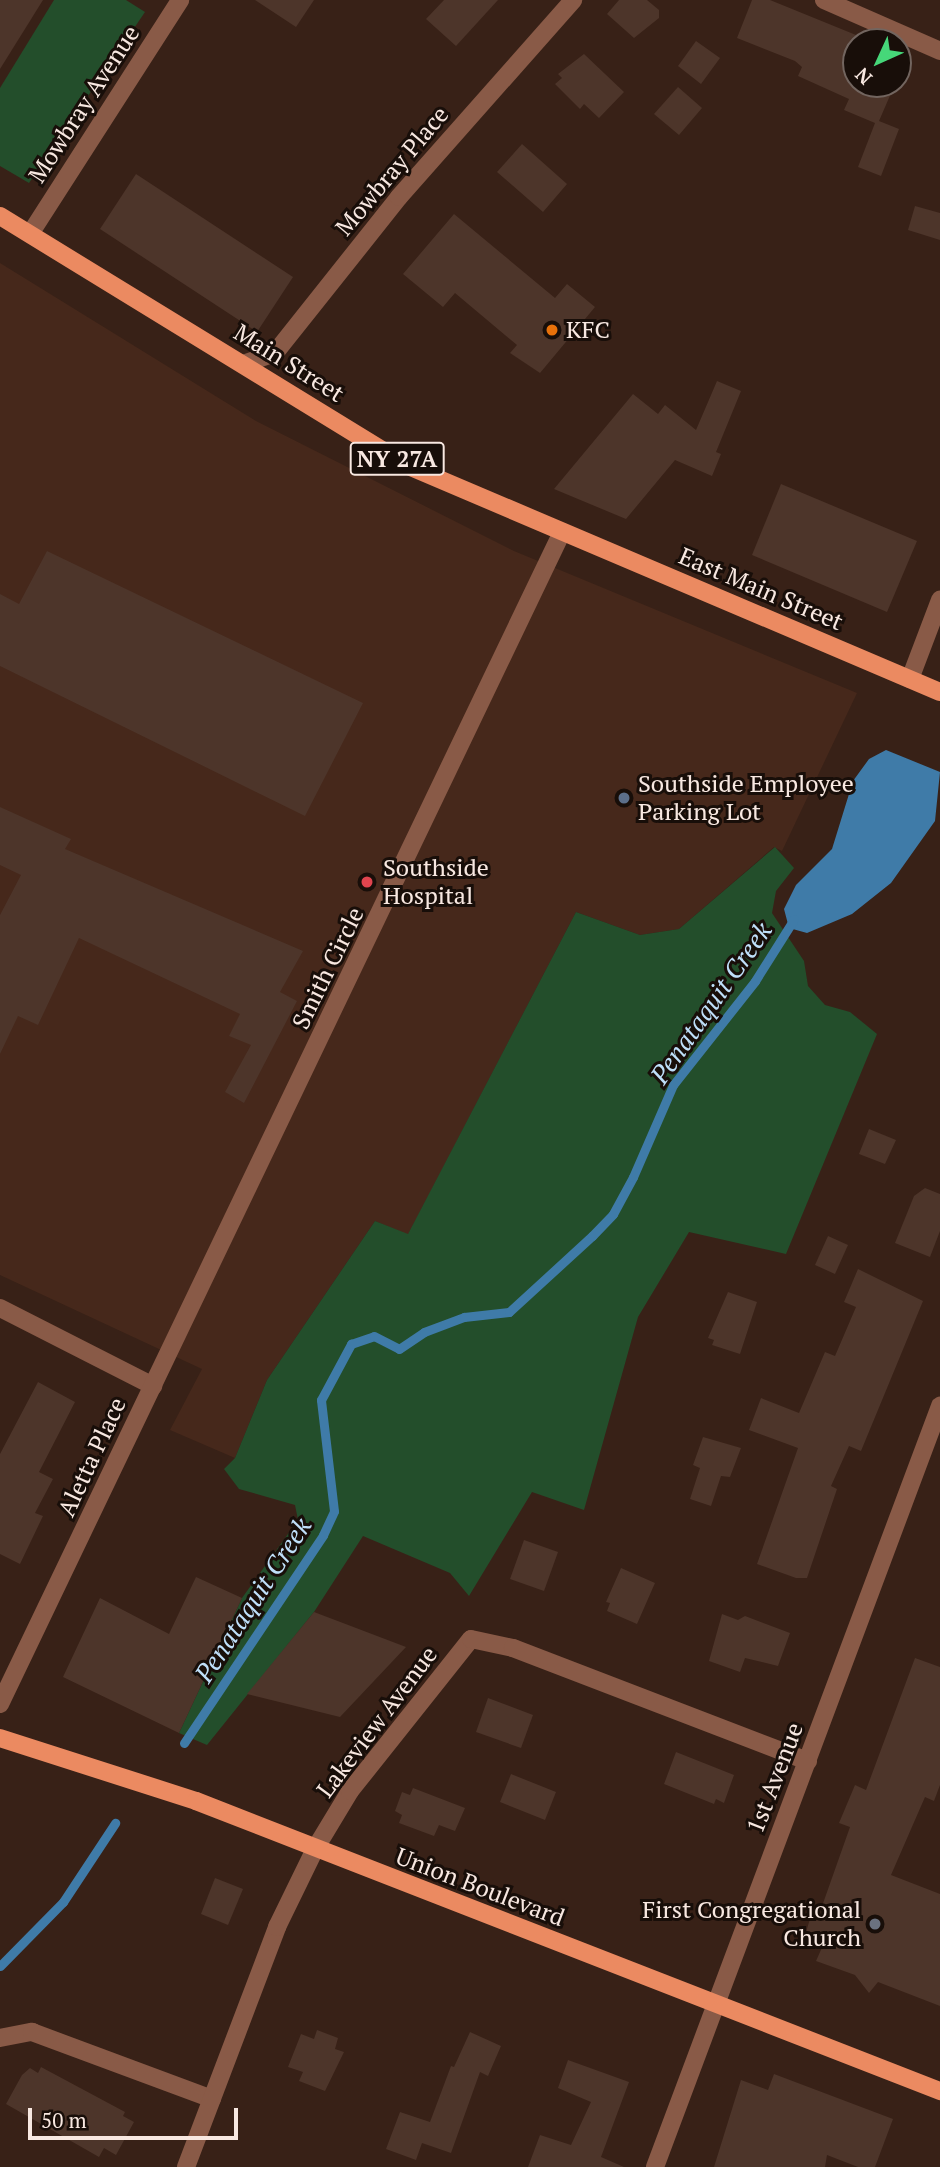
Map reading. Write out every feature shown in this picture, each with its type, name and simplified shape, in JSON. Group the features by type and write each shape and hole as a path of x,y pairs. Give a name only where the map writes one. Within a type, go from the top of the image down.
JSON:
{"main road":[{"name":"Main Street","path":"0,216 406,465 562,533"},
{"name":"East Main Street","path":"562,533 940,692"},
{"name":"Union Boulevard","path":"0,1738 121,1773 940,2091"}],"street":[{"name":"Mowbray Avenue","path":"30,234 180,0"},
{"name":"Mowbray Place","path":"243,364 275,353 399,197 573,0"},
{"path":"824,0 940,51"},
{"name":"Smith Circle","path":"153,1386 562,533"},
{"path":"910,679 940,600"},
{"name":"Aletta Place","path":"0,1308 153,1386 0,1704"},
{"name":"1st Avenue","path":"655,2167 940,1406"},
{"name":"Lakeview Avenue","path":"186,2167 277,1927 316,1849 350,1791 471,1639 513,1648 808,1761"},
{"path":"0,2038 32,2032 212,2099"}],"shaded area":[{"name":"Southside Hospital","path":"0,263 256,421 514,551 857,693 782,851 774,847 679,929 640,935 576,912 408,1235 375,1221 267,1380 235,1458 170,1430 202,1369 0,1275"}],"green space":[{"path":"54,0 126,0 145,12 29,183 0,166 0,88"},
{"path":"775,847 794,868 776,891 772,913 804,961 808,986 825,1005 850,1012 877,1034 786,1254 689,1232 638,1317 584,1510 532,1492 469,1596 450,1573 363,1536 314,1612 207,1745 179,1733 242,1598 298,1520 295,1505 239,1489 224,1469 235,1458 267,1380 375,1221 408,1234 576,912 640,935 679,929"}],"water":[{"path":"886,750 940,772 935,821 891,883 852,914 807,933 789,928 784,909 796,885 832,849 853,781 869,759"}],"building":[{"path":"0,0 43,0 0,69"},
{"path":"255,0 314,0 296,27"},
{"path":"444,0 498,0 456,46 426,19"},
{"path":"619,0 647,0 659,10 659,18 634,38 607,14"},
{"path":"752,0 770,0 842,29 842,96 798,76 802,67 795,61 737,38"},
{"path":"696,41 720,58 701,84 678,66"},
{"path":"584,54 624,92 599,118 584,104 580,109 555,84 562,78 558,74"},
{"path":"678,87 702,108 679,135 654,114"},
{"path":"847,98 889,98 879,121 899,129 881,176 858,167 875,123 844,110 849,99"},
{"path":"522,144 567,184 543,212 497,172"},
{"path":"136,174 293,277 257,332 100,229"},
{"path":"915,206 940,213 940,240 908,230"},
{"path":"454,214 555,298 567,284 595,307 540,373 510,353 517,345 455,293 443,307 403,274"},
{"path":"717,381 741,391 716,452 721,454 712,476 675,460 626,519 554,489 633,394 658,414 665,405 696,430"},
{"path":"781,484 917,541 887,612 752,555"},
{"path":"47,551 363,703 305,816 0,666 0,594 19,604"},
{"path":"0,807 71,839 65,849 303,951 280,992 297,1001 244,1103 225,1092 251,1045 229,1036 240,1014 79,938 38,1025 18,1016 0,1054 0,915 21,875 0,865"},
{"path":"869,1129 896,1140 885,1164 859,1154"},
{"path":"925,1188 940,1194 940,1231 930,1257 895,1243 914,1196"},
{"path":"828,1236 848,1245 835,1274 815,1265"},
{"path":"858,1269 923,1301 861,1451 849,1446 831,1486 837,1489 807,1578 796,1578 757,1564 798,1448 749,1430 761,1398 799,1413 825,1352 835,1356 856,1307 844,1302"},
{"path":"728,1292 757,1302 740,1354 712,1345 714,1340 708,1338"},
{"path":"38,1382 75,1402 39,1472 53,1479 35,1513 43,1516 20,1564 0,1554 0,1454"},
{"path":"703,1437 741,1448 730,1477 721,1476 711,1506 690,1499 700,1468 693,1465"},
{"path":"524,1540 558,1552 544,1591 510,1579"},
{"path":"621,1568 655,1583 637,1624 607,1611 610,1603 606,1602"},
{"path":"196,1577 242,1598 179,1733 63,1677 100,1598 169,1634"},
{"path":"314,1612 406,1647 340,1717 247,1694"},
{"path":"722,1614 738,1620 745,1616 790,1633 778,1666 745,1658 740,1672 709,1661"},
{"path":"915,1658 940,1667 940,1785 934,1801 925,1797 891,1875 940,1894 940,2006 878,1982 869,1993 855,1975 816,1961 824,1943 802,1946 814,1905 821,1909 850,1827 839,1823 855,1785 866,1790"},
{"path":"488,1698 533,1715 521,1748 476,1732"},
{"path":"676,1752 734,1775 724,1803 716,1799 714,1804 664,1784"},
{"path":"511,1774 556,1792 545,1820 500,1802"},
{"path":"413,1788 465,1808 455,1831 439,1825 434,1836 399,1823 402,1815 395,1811 402,1792 410,1795"},
{"path":"215,1878 243,1889 228,1925 201,1914"},
{"path":"317,2030 338,2038 335,2049 344,2052 325,2091 299,2081 303,2072 288,2067 301,2034 314,2039"},
{"path":"470,2032 501,2046 488,2076 480,2072 451,2153 422,2143 416,2160 386,2149 400,2112 430,2122 451,2066 454,2067"},
{"path":"568,2060 629,2082 601,2157 624,2167 528,2167 540,2135 571,2145 591,2102 558,2088"},
{"path":"41,2067 125,2112 123,2116 134,2122 116,2155 104,2148 99,2157 6,2104 22,2075 30,2068 38,2073"},
{"path":"774,2074 893,2119 875,2167 858,2167 827,2155 825,2167 714,2167 741,2080 768,2090"}],"waterway":[{"name":"Penataquit Creek","path":"184,1743 323,1535 334,1511 321,1400 351,1344 374,1336 399,1349 424,1332 464,1317 509,1312 592,1236 613,1214 633,1177 673,1085 755,981 794,919"},
{"name":"Penataquit Creek","path":"0,1966 63,1902 115,1823"}],"place":[{"name":"KFC","path":"552,330"},
{"name":"Southside Employee Parking Lot","path":"624,798"},
{"name":"Southside Hospital","path":"367,882"},
{"name":"First Congregational Church","path":"875,1924"}]}
